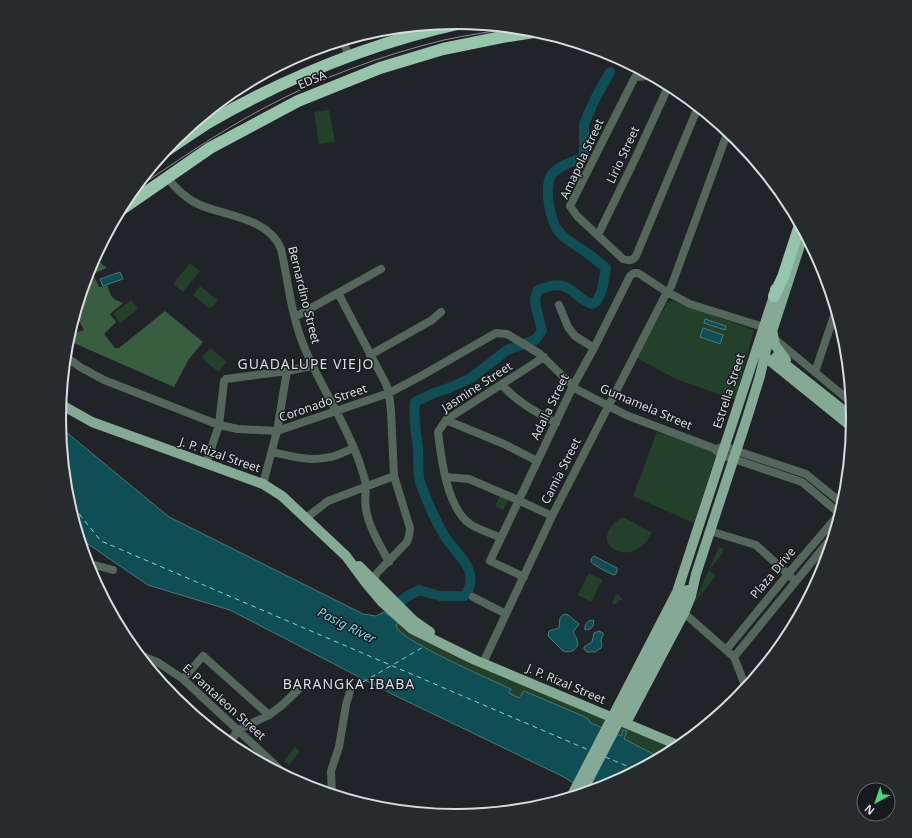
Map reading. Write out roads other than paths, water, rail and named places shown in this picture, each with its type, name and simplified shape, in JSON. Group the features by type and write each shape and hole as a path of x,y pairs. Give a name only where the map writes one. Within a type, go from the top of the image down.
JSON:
{"highway":[{"name":"EDSA","path":"187,137 206,124 237,107 293,79 385,43 433,30"},
{"name":"EDSA","path":"132,202 210,148 298,101 346,80 380,68 452,47 522,34"},
{"path":"774,296 798,231"}],"main road":[{"name":"Estrella Street","path":"770,330 776,280 795,225"},
{"name":"Estrella Street","path":"585,787 681,592 685,570 720,450 770,330 802,239"},
{"path":"770,330 775,345 794,375"},
{"name":"Estrella Street","path":"607,715 628,676 681,592 696,574 760,376 761,351"},
{"path":"761,351 810,388 846,421"},
{"path":"760,376 767,369 774,368 794,375"},
{"path":"810,388 846,413"},
{"name":"J. P. Rizal Street","path":"66,408 92,422 263,484 282,496 352,562 375,585 387,607 443,644 483,663 673,743"},
{"name":"Estrella Street","path":"626,723 684,613 681,592"},
{"name":"Estrella Street","path":"575,790 681,592"},
{"path":"628,676 638,684 648,681"}],"street":[{"path":"345,45 349,57"},
{"name":"Amapola Street","path":"642,77 635,77 570,206 577,216 623,259 628,261 636,256 696,112"},
{"name":"Lirio Street","path":"598,235 666,91"},
{"name":"Camia Street","path":"483,663 552,516 669,289 726,137"},
{"name":"Bernardino Street","path":"167,178 185,197 200,205 252,222 265,229 278,241 302,342 312,366 354,448 366,486 365,503 367,514 372,530 389,562"},
{"path":"295,317 381,269"},
{"name":"Adalla Street","path":"524,577 490,561 573,386 630,276 634,273 640,274 669,289"},
{"path":"669,289 690,304 770,330 776,340 845,397"},
{"path":"338,293 386,384 389,393 394,476 410,528 407,542 377,573 375,585"},
{"path":"560,305 568,327 575,336 594,348"},
{"path":"370,355 432,320 441,312"},
{"path":"815,372 833,319"},
{"name":"Coronado Street","path":"70,360 104,380 219,425 238,429 277,431 389,393 496,333 507,334 536,350"},
{"name":"Gumamela Street","path":"536,350 576,389 608,406 626,415 734,455"},
{"name":"Jasmine Street","path":"501,538 469,523 456,507 448,489 438,432 446,420 544,357"},
{"path":"206,464 219,425 224,381 226,379 287,371 312,366"},
{"path":"263,484 277,431 287,371"},
{"path":"502,385 510,394 524,405 556,423"},
{"path":"446,420 504,444 537,461"},
{"path":"272,452 290,456 320,459 354,448"},
{"path":"734,455 806,474 838,500"},
{"path":"734,455 802,482 836,509"},
{"path":"306,518 328,501 394,476"},
{"path":"446,477 469,479 552,516"},
{"name":"Plaza Drive","path":"726,650 832,522"},
{"path":"710,531 756,546 796,581"},
{"name":"Plaza Drive","path":"734,657 824,547"},
{"path":"95,565 113,570"},
{"path":"473,597 506,614"},
{"path":"684,613 734,657 744,682"},
{"path":"183,679 203,656 270,715"},
{"name":"E. Pantaleon Street","path":"150,660 168,668 183,679 272,763"},
{"path":"233,738 238,730 270,715 298,690"},
{"path":"332,788 331,771 339,747 346,705 350,692"}],"water":[{"path":"120,272 123,279 103,286 100,279"},
{"path":"705,319 726,326 725,330 704,323"},
{"path":"703,328 723,335 720,344 700,337"},
{"name":"Pasig River","path":"67,432 169,517 363,614 376,616 384,612 398,622 396,626 413,641 448,660 511,689 509,693 519,698 524,691 583,716 591,723 621,736 623,730 627,731 624,739 655,755 628,769 582,788 562,776 394,695 230,610 148,585 87,543 73,495 69,470"},
{"path":"594,556 617,568 615,575 603,570 591,562 591,559"},
{"path":"564,614 568,615 579,624 573,632 578,644 574,650 570,652 563,651 548,636 549,631 559,628 560,618"},
{"path":"592,620 594,621 593,626 590,629 585,630 586,624"},
{"path":"599,631 603,633 601,648 595,652 587,652 584,647 592,642 594,633"}],"waterway":[{"path":"391,610 406,597 419,590 440,596 465,596 471,578 465,563 437,523 420,482 414,408 415,402 471,378 507,350 535,340 542,331 535,298 538,290 554,285 567,287 582,299 592,304 597,301 602,290 606,268 568,240 558,230 551,214 548,187 549,180 555,171 584,157 584,124 595,99 610,72"}],"tram line":[{"path":"148,180 229,128 285,97 329,77 375,60 421,46 453,38 495,31"}],"district":[{"name":"GUADALUPE VIEJO","path":"306,364"},
{"name":"BARANGKA IBABA","path":"349,684"}]}
